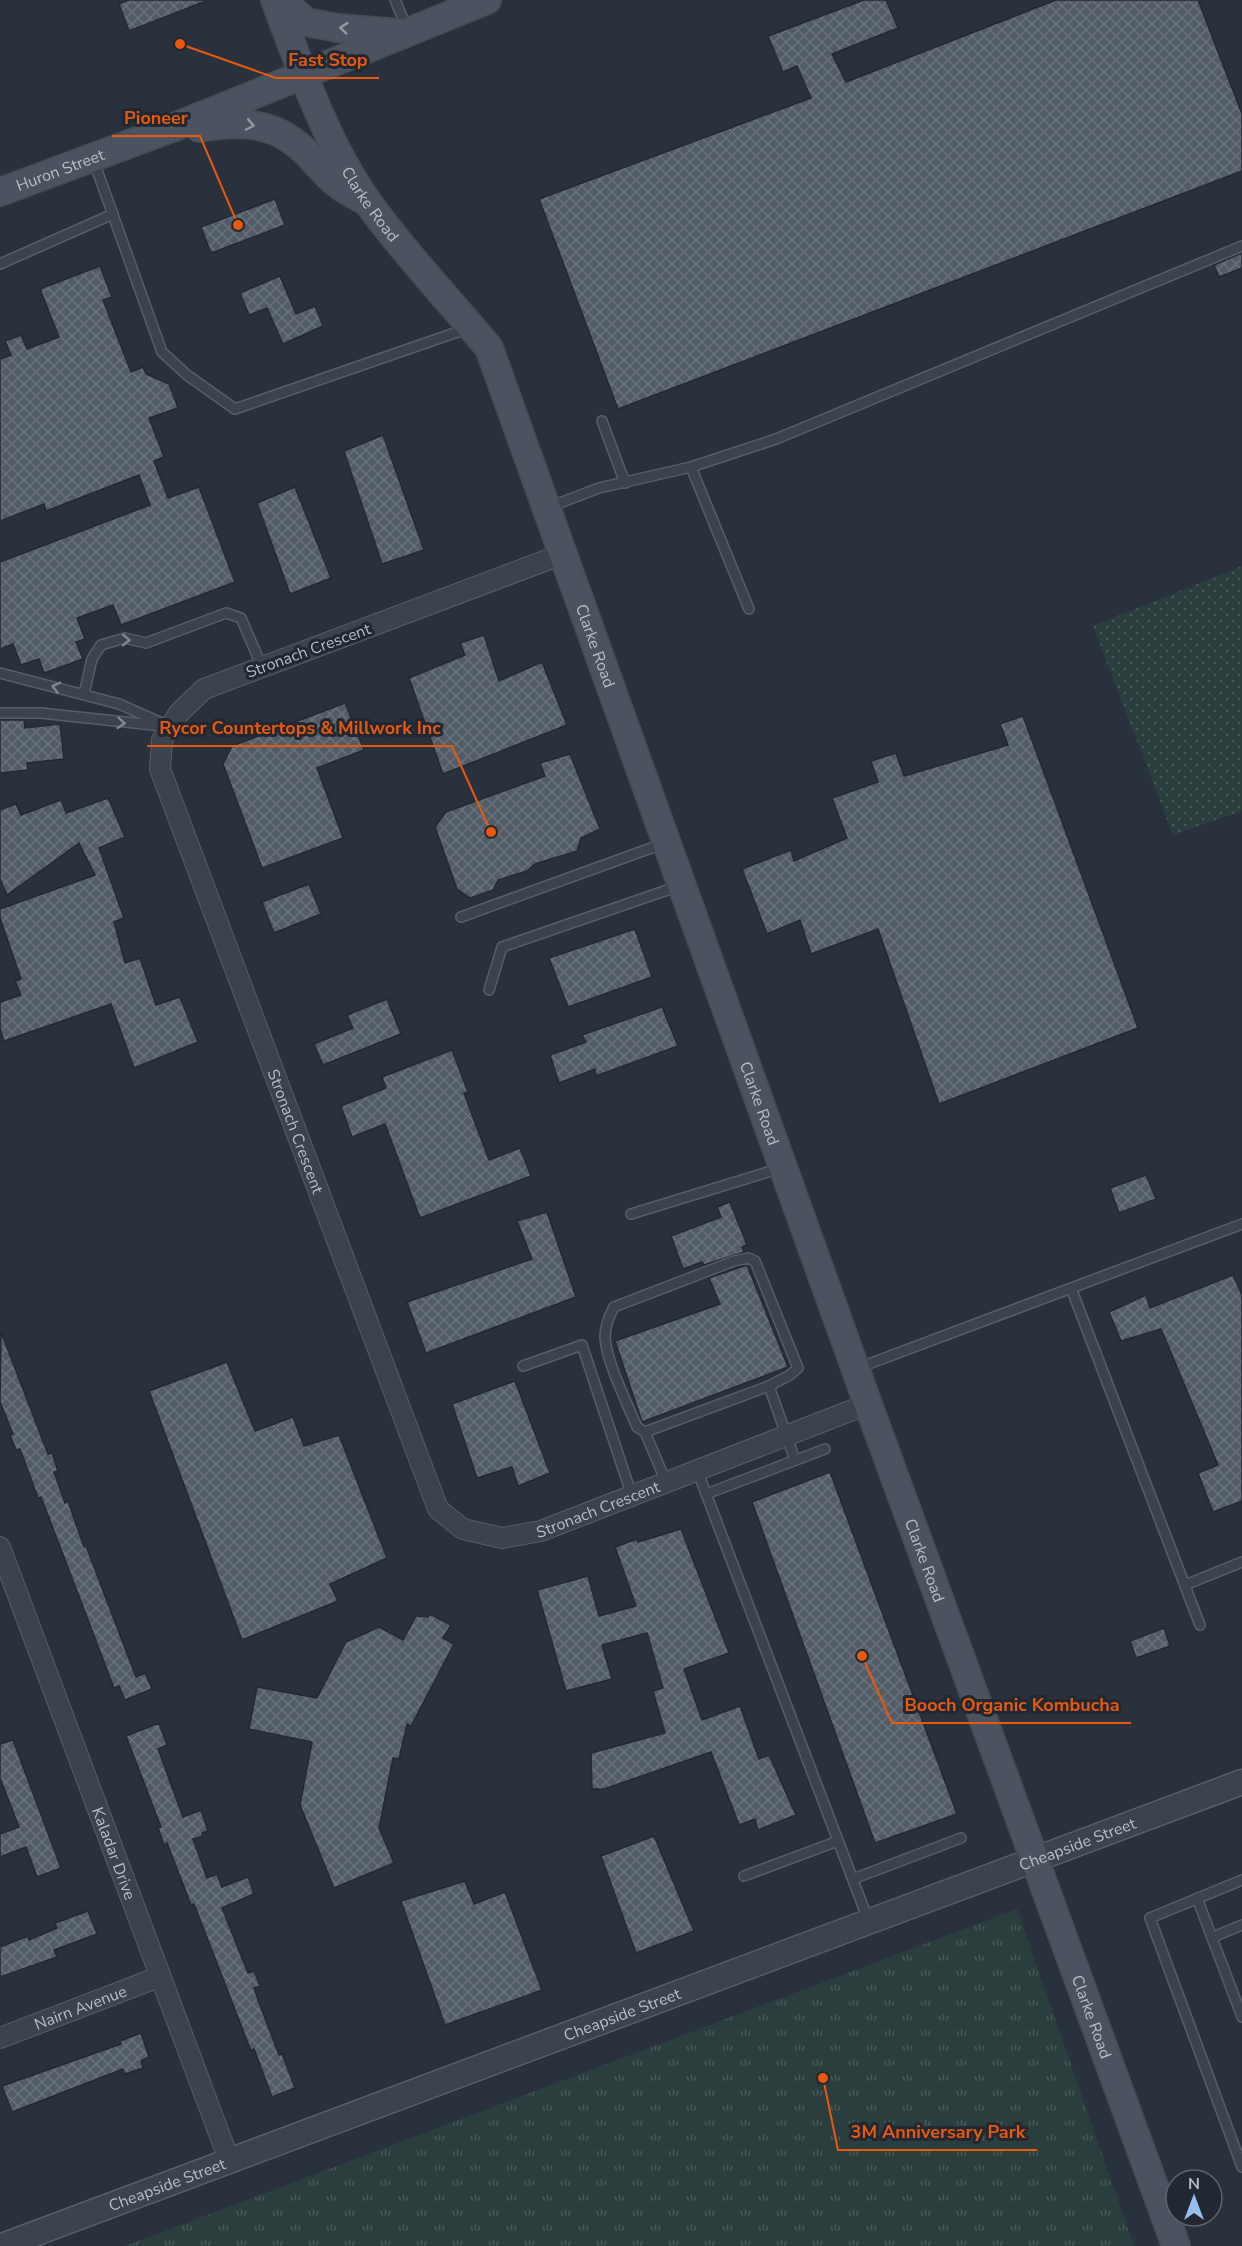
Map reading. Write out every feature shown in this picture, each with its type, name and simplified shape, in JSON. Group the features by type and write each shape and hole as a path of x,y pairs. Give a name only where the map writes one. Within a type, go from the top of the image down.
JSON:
{"main road":[{"name":"Clarke Road","path":"275,0 336,148 368,203 489,348 868,1404 1176,2246"},
{"path":"281,0 306,22 338,28 405,32"},
{"name":"Huron Street","path":"0,192 172,128 487,0"},
{"path":"172,128 200,128 227,123 244,123 278,132 298,144 336,183 368,203"}],"street":[{"name":"Stronach Crescent","path":"564,554 204,689 179,713 162,740 160,769 438,1509 463,1529 502,1538 541,1531 868,1404"},
{"name":"Kaladar Drive","path":"0,1547 229,2160"},
{"name":"Cheapside Street","path":"3,2246 1242,1782"},
{"name":"Nairn Avenue","path":"0,2038 159,1977"}],"lane":[{"path":"395,0 405,32"},
{"path":"92,157 162,352 187,375 235,409 472,327"},
{"path":"0,264 113,214"},
{"path":"547,508 599,488 691,467 776,439 1242,246"},
{"path":"602,421 625,483"},
{"path":"691,467 749,609"},
{"path":"84,694 92,659 101,645 125,638 146,643 226,613 241,618 262,667"},
{"path":"0,672 119,704 171,726"},
{"path":"0,713 42,713 119,723 171,726"},
{"path":"461,917 667,842"},
{"path":"489,990 502,947 682,885"},
{"path":"631,1214 784,1167"},
{"path":"856,1369 1242,1224"},
{"path":"645,1432 769,1386 798,1368 755,1261 748,1258 734,1261 615,1307 609,1317 605,1337 610,1358 637,1427 645,1432 666,1482"},
{"path":"1071,1288 1200,1625"},
{"path":"523,1366 582,1345 632,1496"},
{"path":"769,1386 795,1460"},
{"path":"706,1494 825,1449"},
{"path":"697,1470 869,1922"},
{"path":"1185,1585 1242,1562"},
{"path":"853,1879 961,1838"},
{"path":"744,1876 838,1841"},
{"path":"1242,1880 1150,1918 1242,2166"},
{"path":"1197,1898 1242,2017"},
{"path":"1213,1937 1242,1925"}],"green space":[{"path":"1242,566 1242,811 1173,835 1093,626"},
{"path":"1017,1909 1134,2246 125,2246"}],"building":[{"path":"128,0 206,1 129,31 119,4"},
{"path":"864,0 886,0 898,28 832,54 846,82 1056,0 1198,0 1242,114 1242,171 618,409 539,199 811,98 797,66 783,72 768,36"},
{"path":"275,199 285,225 211,253 201,227"},
{"path":"1242,253 1242,268 1219,277 1214,265"},
{"path":"100,266 112,297 103,300 131,372 143,367 146,374 169,384 178,408 149,418 164,457 154,461 168,498 199,487 235,582 121,625 113,605 77,618 85,639 76,642 83,659 44,673 39,659 21,665 13,644 0,649 0,562 150,505 139,475 46,511 44,504 0,521 0,359 11,355 5,341 21,335 27,349 59,337 40,289"},
{"path":"280,276 296,314 315,306 323,326 283,344 267,308 249,315 240,293"},
{"path":"383,435 424,550 382,564 344,451"},
{"path":"295,487 331,578 290,594 257,503"},
{"path":"484,635 499,681 542,662 567,725 443,774 409,678 465,655 460,643"},
{"path":"345,703 364,750 317,768 343,838 262,868 223,764 232,746"},
{"path":"1023,716 1138,1028 939,1104 878,929 811,954 800,920 767,934 742,869 791,850 794,861 847,838 832,798 878,782 871,761 896,753 904,776 1008,745 1000,724"},
{"path":"0,720 24,720 25,728 60,724 64,759 27,763 28,770 0,773"},
{"path":"570,754 600,829 581,838 577,851 535,864 527,871 498,880 493,890 470,898 457,889 435,827 446,812 545,776 540,763"},
{"path":"108,798 125,837 99,848 124,918 114,922 125,963 140,958 156,1005 180,997 198,1042 134,1068 111,1004 4,1041 0,1028 0,1002 21,995 15,981 21,979 0,918 0,909 95,875 79,843 7,895 0,879 0,810 16,804 21,815 61,800 66,813"},
{"path":"309,884 321,914 274,933 262,902"},
{"path":"635,929 652,977 568,1007 549,958"},
{"path":"387,999 401,1034 323,1065 314,1044 353,1028 347,1015"},
{"path":"662,1007 678,1046 596,1076 595,1069 559,1083 550,1055 586,1042 582,1035"},
{"path":"452,1050 468,1092 464,1093 489,1160 520,1148 531,1176 420,1218 385,1124 352,1137 341,1106 386,1088 382,1077"},
{"path":"1146,1175 1156,1199 1119,1213 1110,1188"},
{"path":"730,1202 747,1245 742,1247 744,1252 683,1269 671,1236 721,1217 717,1207"},
{"path":"547,1212 576,1297 426,1353 407,1302 532,1259 517,1221"},
{"path":"747,1265 788,1367 642,1422 615,1341 720,1304 709,1278"},
{"path":"1233,1275 1242,1295 1242,1501 1213,1512 1198,1473 1218,1465 1161,1329 1121,1341 1109,1312 1146,1295 1150,1308"},
{"path":"1,1332 48,1454 52,1453 58,1471 54,1472 65,1503 68,1501 136,1677 145,1673 152,1689 125,1700 119,1686 114,1688 41,1497 38,1498 20,1449 16,1450 10,1435 13,1434 0,1402"},
{"path":"227,1362 255,1431 293,1417 304,1446 339,1435 387,1558 330,1584 338,1601 242,1640 149,1391"},
{"path":"515,1381 550,1473 518,1486 512,1467 477,1478 452,1404"},
{"path":"830,1472 957,1814 875,1843 752,1502"},
{"path":"681,1529 729,1653 684,1669 702,1720 740,1706 759,1759 769,1755 796,1815 758,1830 755,1819 739,1825 711,1752 604,1789 592,1789 591,1753 665,1733 653,1691 663,1688 647,1633 602,1645 612,1679 566,1691 537,1590 588,1576 599,1616 636,1606 615,1547 637,1539 638,1542"},
{"path":"430,1614 451,1625 443,1638 454,1644 411,1726 407,1724 399,1759 393,1758 379,1828 394,1863 334,1888 300,1805 312,1742 249,1729 257,1687 317,1698 346,1642 379,1627 403,1640 416,1616 428,1617"},
{"path":"1164,1628 1170,1646 1136,1658 1130,1641"},
{"path":"159,1723 167,1745 158,1749 183,1817 201,1810 208,1831 202,1833 203,1836 193,1839 207,1878 217,1874 222,1887 248,1877 254,1894 222,1908 248,1973 254,1971 260,1986 254,1988 258,2000 279,2055 282,2054 295,2088 272,2097 254,2049 251,2051 194,1904 191,1905 167,1843 164,1845 158,1828 161,1827 126,1736"},
{"path":"13,1740 61,1868 37,1877 26,1847 0,1857 0,1834 19,1827 0,1778 0,1744"},
{"path":"654,1836 694,1931 636,1953 601,1856"},
{"path":"465,1881 474,1904 505,1892 542,1990 445,2025 401,1901"},
{"path":"88,1911 97,1934 54,1950 57,1957 0,1977 0,1947 28,1936 29,1940 57,1928 55,1923"},
{"path":"141,2033 149,2057 141,2061 143,2068 125,2074 123,2069 12,2112 2,2086 121,2044 120,2041"}],"place":[{"name":"Fast Stop","path":"180,44"},
{"name":"Pioneer","path":"238,225"},
{"name":"Rycor Countertops & Millwork Inc","path":"491,832"},
{"name":"Booch Organic Kombucha","path":"862,1656"},
{"name":"3M Anniversary Park","path":"823,2078"}]}
